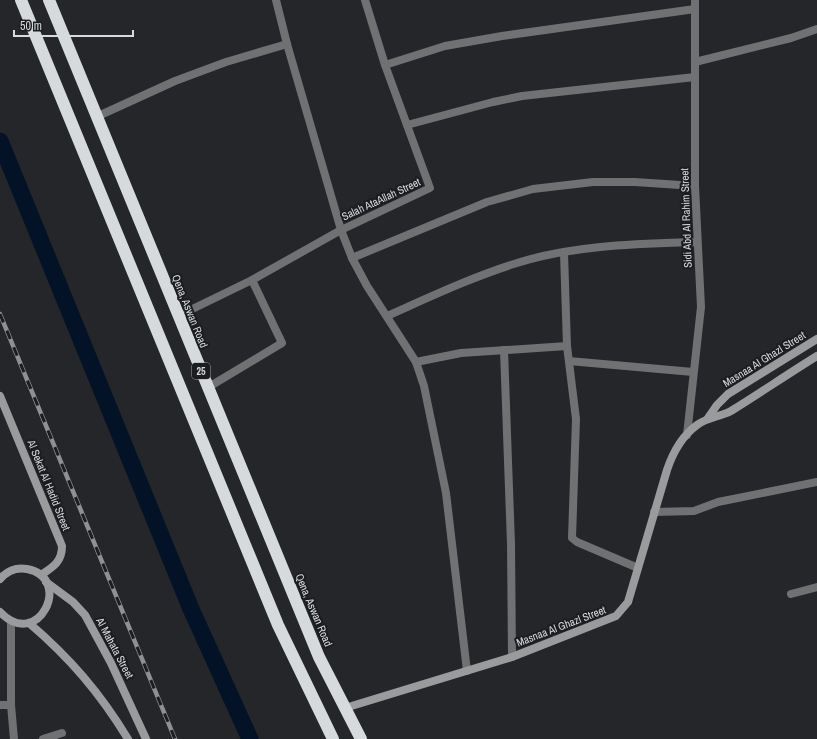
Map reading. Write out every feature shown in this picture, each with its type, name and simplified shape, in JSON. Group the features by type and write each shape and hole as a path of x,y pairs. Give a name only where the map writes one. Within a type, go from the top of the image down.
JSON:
{"highway":[{"name":"25","path":"20,0 278,625 333,739"},
{"name":"Qena, Aswan Road","path":"49,0 207,388 319,657 361,739"}],"street":[{"path":"276,0 287,44 341,230 352,258 416,362 424,386 446,493 467,671"},
{"path":"365,0 385,64 407,125 522,96 695,77"},
{"name":"Sidi Abd Al Rahim Street","path":"686,435 701,307 695,186 695,0"},
{"path":"385,64 445,46 502,36 695,9"},
{"path":"695,62 791,38 817,29"},
{"path":"96,116 175,81 226,62 287,44"},
{"name":"Salah AtaAllah Street","path":"178,316 252,280 341,230 430,188 407,125"},
{"path":"352,258 486,202 532,189 593,182 635,182 695,186"},
{"path":"387,316 471,279 518,262 564,253 638,244 697,242"},
{"path":"564,253 567,346 576,419 572,538 577,542 638,568"},
{"path":"207,388 282,343 252,280"},
{"name":"Masnaa Al Ghazl Street","path":"708,418 717,405 728,394 817,339"},
{"path":"416,362 462,353 567,346"},
{"path":"504,350 511,544 512,656"},
{"name":"Masnaa Al Ghazl Street","path":"345,708 512,656 616,616 628,602 654,512 673,454 686,435 708,418 731,411 817,356"},
{"path":"569,361 693,372"},
{"name":"Al Sekat Al Hadid Street","path":"0,396 62,546 62,554 59,562 43,579"},
{"path":"654,512 694,511 718,502 817,482"},
{"name":"Al Mahata Street","path":"1,576 18,568 34,571 60,591 85,615 121,684 146,739"},
{"path":"0,612 11,621 29,623 37,619 48,607 49,590 43,579"},
{"path":"791,594 817,587"},
{"path":"11,621 11,705 14,739"},
{"path":"29,623 59,648 85,676 109,707 128,739"},
{"path":"0,705 11,705"},
{"path":"42,739 62,733"}],"waterway":[{"path":"0,141 191,609 250,739"}],"railway":[{"path":"0,314 175,739"}]}
